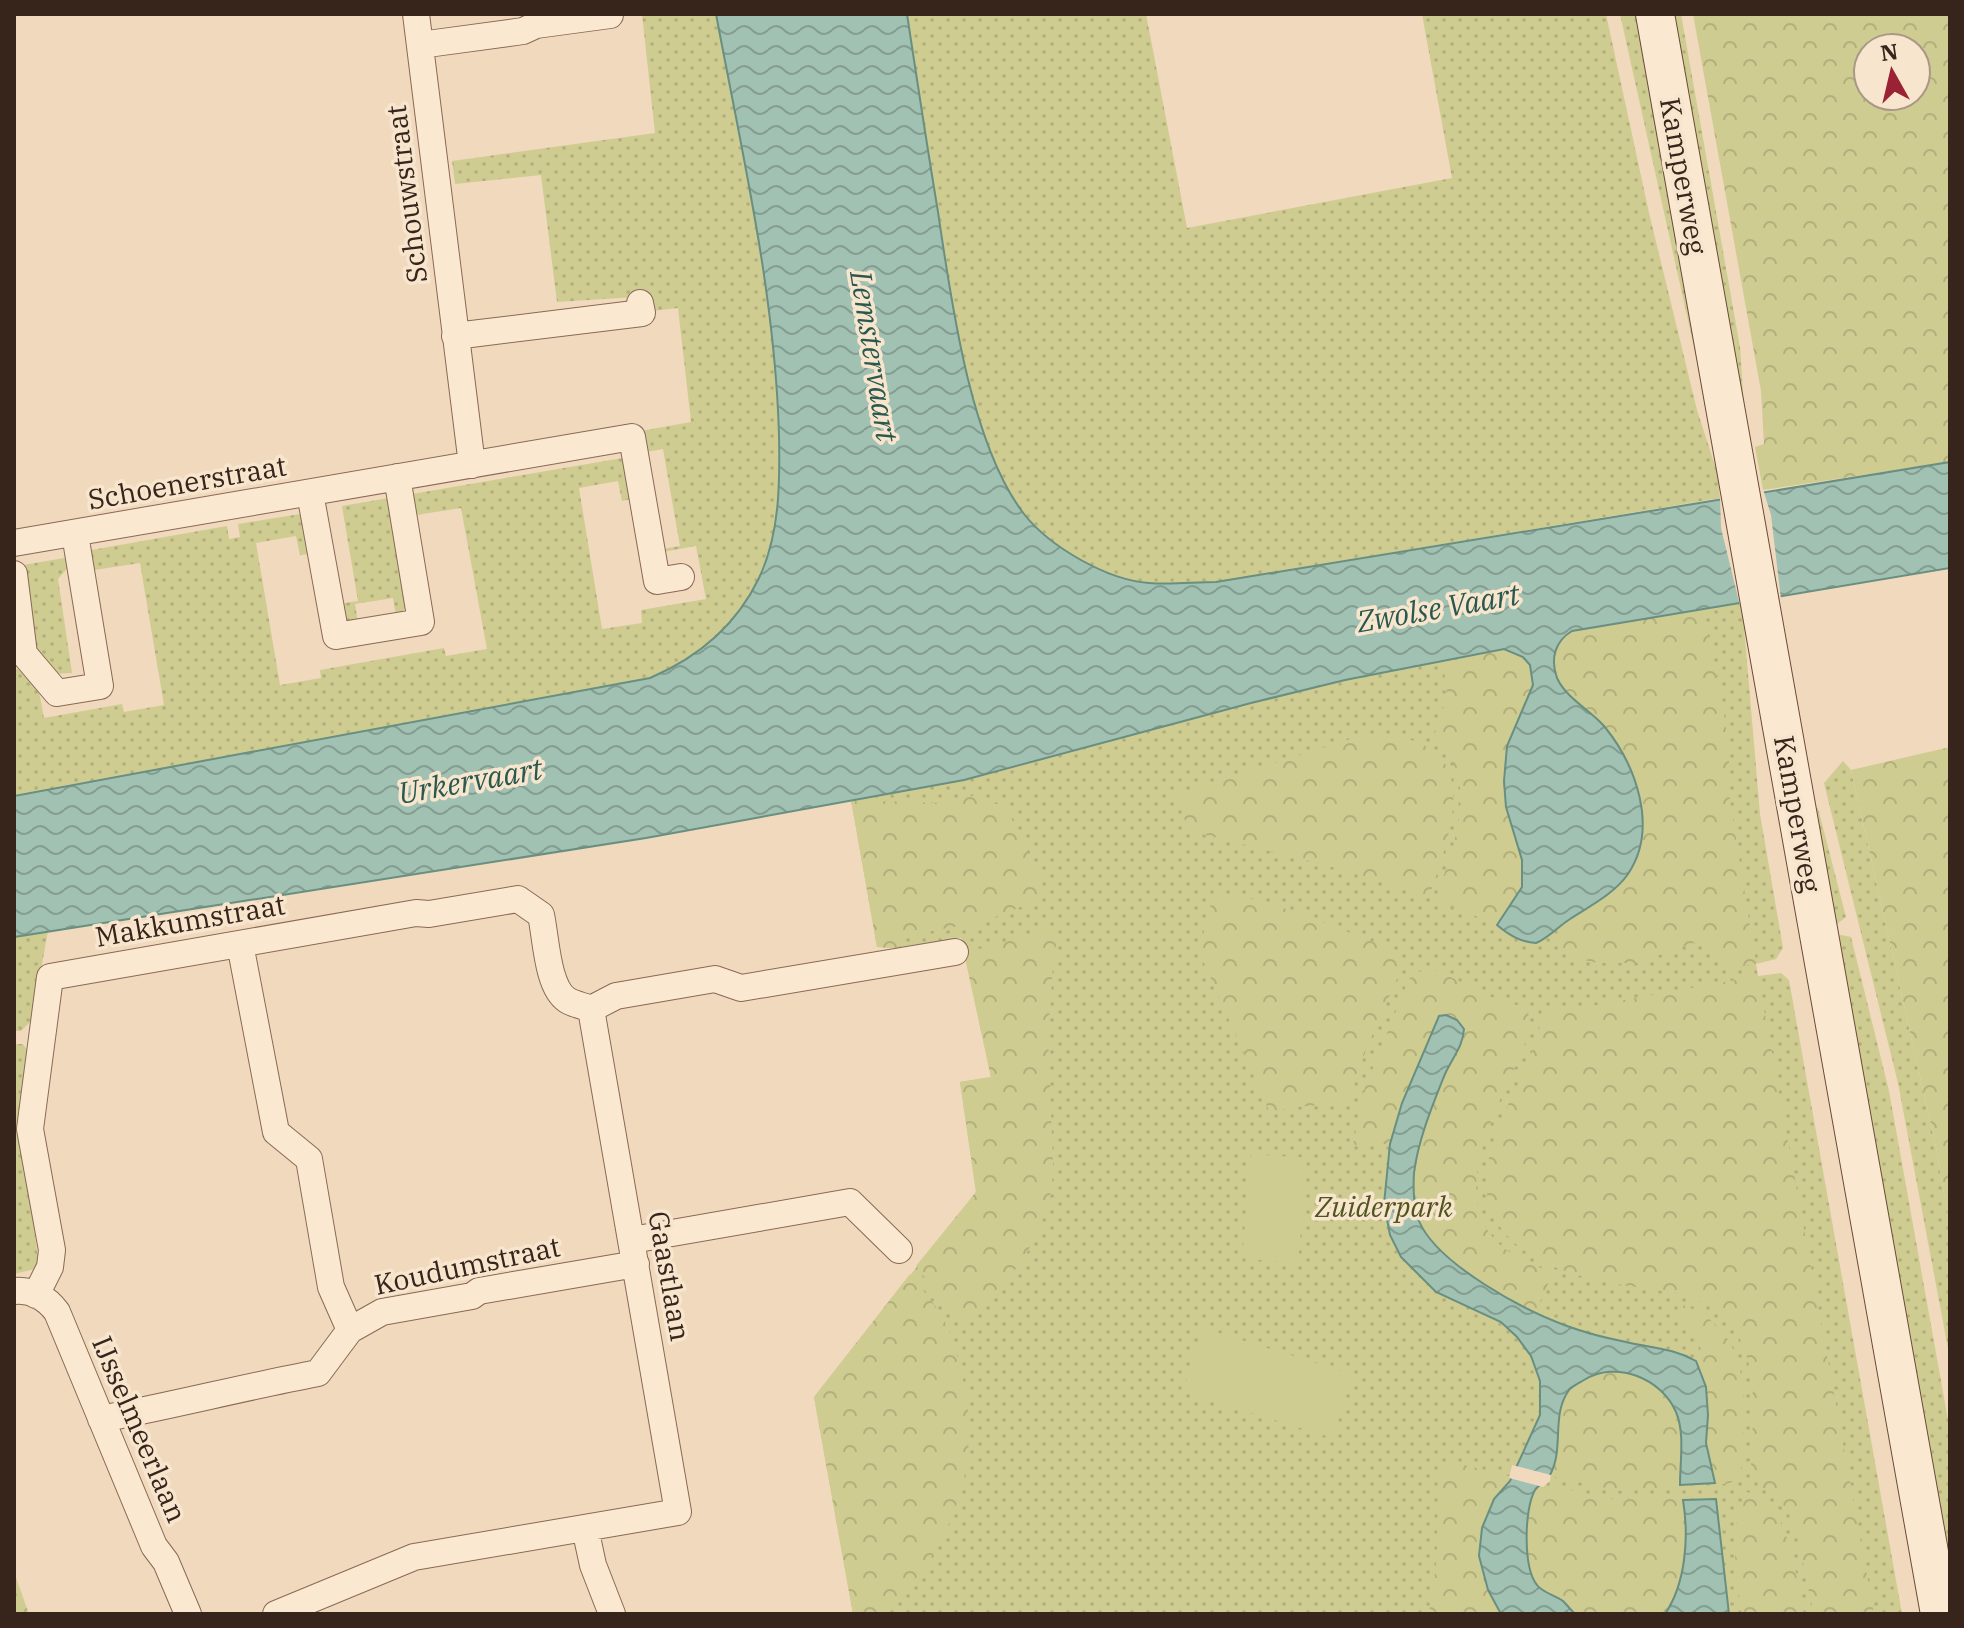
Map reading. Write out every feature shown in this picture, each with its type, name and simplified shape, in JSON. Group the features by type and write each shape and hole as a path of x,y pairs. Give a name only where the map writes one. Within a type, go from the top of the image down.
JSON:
{"main road":[{"name":"Kamperweg","path":"1655,14 1940,1614"}],"street":[{"name":"Schouwstraat","path":"416,14 472,465"},
{"path":"420,45 520,32 536,25 610,15"},
{"path":"455,336 642,313 640,303"},
{"name":"Schoenerstraat","path":"14,543 632,437 657,581 681,577"},
{"name":"Schoenerstraat","path":"310,493 336,636 421,622 397,477"},
{"name":"Schoenerstraat","path":"19,655 57,693 100,686 75,534"},
{"path":"14,574 19,655"},
{"name":"Makkumstraat","path":"25,1293 52,1260 30,1129 50,977 518,899 541,915 552,978 566,1000 591,1009"},
{"path":"240,944 276,1132 309,1159 331,1287 350,1330"},
{"path":"591,1009 616,996 715,979 741,988 955,952"},
{"name":"Gaastlaan","path":"276,1614 407,1558 678,1512 591,1009"},
{"name":"Koudumstraat","path":"101,1419 174,1406 239,1388 318,1373 350,1330 382,1312 472,1296 479,1291 634,1252 850,1202 899,1250"},
{"name":"IJsselmeerlaan","path":"25,1293 46,1300 57,1312 154,1546 166,1562 188,1614"},
{"path":"585,1528 593,1565 612,1614"}],"green space":[{"path":"642,14 716,14 756,223 776,382 779,489 775,526 766,561 739,611 699,650 649,678 14,796 14,668 33,681 44,718 122,704 124,712 164,705 140,563 88,571 86,551 227,526 229,539 240,537 238,524 300,514 310,554 300,555 296,536 256,543 280,685 321,678 320,670 444,648 446,656 487,649 461,508 410,516 412,494 623,458 632,499 622,501 618,481 579,488 602,629 642,623 641,610 706,599 696,546 663,552 662,549 680,546 663,449 646,452 641,431 691,422 678,308 653,311 651,296 557,302 541,175 455,184 452,161 655,133"},
{"path":"907,14 1146,14 1187,228 1452,178 1422,14 1606,14 1649,213 1697,410 1717,472 1720,498 1216,582 1166,584 1133,581 1080,560 1049,538 1024,514 1005,484 976,411 949,286"},
{"path":"1620,14 1642,14 1699,370"},
{"path":"1670,14 1681,14 1740,347 1745,422"},
{"path":"1693,14 1950,14 1950,462 1763,490 1755,447 1764,444 1761,391"},
{"path":"389,498 406,608 396,616 393,598 355,604 358,623 346,620 338,604 358,601 342,506"},
{"path":"70,557 71,564 58,579 72,673 51,674 35,654 23,565"},
{"name":"Zuiderpark","path":"1742,603 1760,814 1783,948 1776,959 1756,964 1758,976 1781,973 1789,980 1902,1614 853,1614 814,1397 976,1192 960,1082 991,1077 961,938 897,948 877,947 851,800 964,780 1140,731 1345,680 1504,649 1572,631"},
{"path":"1702,609 1721,693 1729,750 1729,794 1756,964 1725,969 1713,949 1694,943 1636,963 1599,963 1569,957 1560,947 1557,928 1603,898 1626,876 1642,839 1643,820 1640,800 1626,761 1600,722 1576,701 1557,677 1554,654 1560,641 1572,631"},
{"path":"1504,649 1523,656 1530,665 1533,685 1507,746 1506,807 1522,860 1522,887 1497,925 1436,899 1456,836 1461,793 1457,773 1448,755 1433,739 1447,696 1443,659"},
{"path":"1380,735 1414,741 1436,753 1449,771 1453,792 1452,817 1429,897 1344,870 1194,832 1185,821 1177,794 1347,740"},
{"path":"1950,747 1950,1228 1936,1147 1851,770"},
{"path":"1843,761 1851,770 1936,1147 1950,1228 1950,1359 1898,1083 1824,783"},
{"path":"976,795 989,803 1005,805 1048,896 960,931 959,926 905,936 897,948 877,947 851,800 942,803"},
{"path":"1818,808 1846,917 1837,924 1831,923 1815,809"},
{"path":"1214,892 1257,900 1305,915 1386,947 1397,958 1400,972 1367,1047 1348,1103 1294,1107 1270,1113 1201,956 1202,939"},
{"path":"1059,924 1048,1035 1053,1164 1048,1202 1036,1237 1016,1269 981,1308 961,1319 952,1313 916,1266 976,1192 960,1082 991,1077 964,953"},
{"path":"48,931 32,1020 21,1031 14,1031 14,937"},
{"path":"1837,936 1851,937 1889,1091 1950,1431 1950,1595"},
{"path":"1433,969 1500,1001 1519,1006 1526,1010 1530,1019 1528,1037 1488,1130 1476,1182 1478,1206 1487,1229 1509,1252 1553,1273 1535,1313 1487,1287 1454,1263 1428,1236 1420,1222 1414,1179 1424,1129 1443,1080 1464,1040 1439,1017 1402,1103 1390,1144 1353,1145 1364,1090 1409,979 1417,972"},
{"path":"1758,976 1874,1614 1814,1614 1791,1518 1778,1499 1759,1485 1753,1475 1749,1363 1738,1335 1729,1323 1719,1313 1695,1300 1670,1292 1575,1274 1525,1251 1506,1235 1493,1214 1486,1188 1493,1142 1537,1040 1542,1010 1591,1006"},
{"path":"14,1044 23,1044 28,1051 21,1119 39,1268 14,1274"},
{"path":"1251,1154 1307,1158 1298,1264 1242,1258"},
{"path":"910,1274 942,1317 956,1349 968,1410 969,1442 965,1475 944,1535 907,1590 884,1614 853,1614 814,1397"},
{"path":"1677,1303 1703,1315 1721,1331 1733,1350 1740,1372 1744,1395 1741,1471 1731,1483 1715,1483 1706,1443 1708,1415 1701,1371 1696,1361 1703,1354 1682,1320"},
{"path":"1202,1328 1352,1374 1333,1438 1183,1392"},
{"path":"1620,1371 1641,1378 1657,1388 1674,1413 1680,1446 1680,1485 1677,1488 1620,1491 1551,1476 1562,1405 1569,1393 1580,1383 1596,1376"},
{"path":"1438,1462 1452,1462 1509,1476 1510,1481 1490,1512 1480,1546 1484,1580 1501,1614 1429,1614 1437,1558"},
{"path":"1536,1487 1559,1488 1612,1499 1678,1497 1683,1500 1684,1558 1666,1612 1575,1614 1562,1601 1538,1588 1529,1564 1526,1538 1528,1511"},
{"path":"1746,1492 1761,1497 1781,1524 1793,1561 1804,1614 1742,1614 1735,1536 1740,1506"},
{"path":"14,1572 29,1614 14,1614"}],"water":[{"path":"716,14 907,14 949,286 976,411 1005,484 1024,514 1064,550 1098,569 1149,583 1216,582 1950,462 1950,568 1572,631 1566,635 1556,651 1554,664 1557,678 1566,692 1604,726 1626,759 1640,797 1642,837 1628,874 1616,888 1536,943 1515,937 1497,925 1522,887 1522,860 1506,807 1504,781 1507,746 1533,685 1530,665 1523,657 1504,649 1345,680 964,780 646,838 14,937 14,796 650,678 699,650 739,611 759,578 771,544 779,489 779,435 764,276"},
{"path":"1446,1015 1457,1020 1464,1029 1463,1035 1431,1110 1414,1173 1416,1209 1429,1237 1444,1253 1484,1284 1549,1319 1589,1333 1670,1351 1696,1361 1706,1387 1706,1443 1715,1483 1680,1485 1679,1420 1660,1390 1636,1376 1610,1372 1597,1374 1569,1390 1560,1410 1555,1463 1550,1475 1535,1490 1531,1499 1527,1552 1532,1577 1537,1585 1563,1601 1575,1614 1501,1614 1488,1590 1479,1556 1482,1528 1494,1499 1510,1481 1540,1415 1540,1381 1531,1356 1501,1322 1436,1292 1401,1257 1390,1235 1384,1204 1390,1144 1402,1103 1439,1016"},
{"path":"1716,1499 1729,1614 1665,1614 1682,1574 1686,1529 1683,1500"}],"pier":[{"path":"1763,489 1771,515 1781,599 1740,606 1721,528 1720,497"},
{"path":"1512,1465 1551,1475 1550,1481 1543,1487 1509,1478"}],"water label":[{"name":"Lemstervaart","path":"875,356"},
{"name":"Zwolse Vaart","path":"1438,607"},
{"name":"Urkervaart","path":"470,780"}]}
